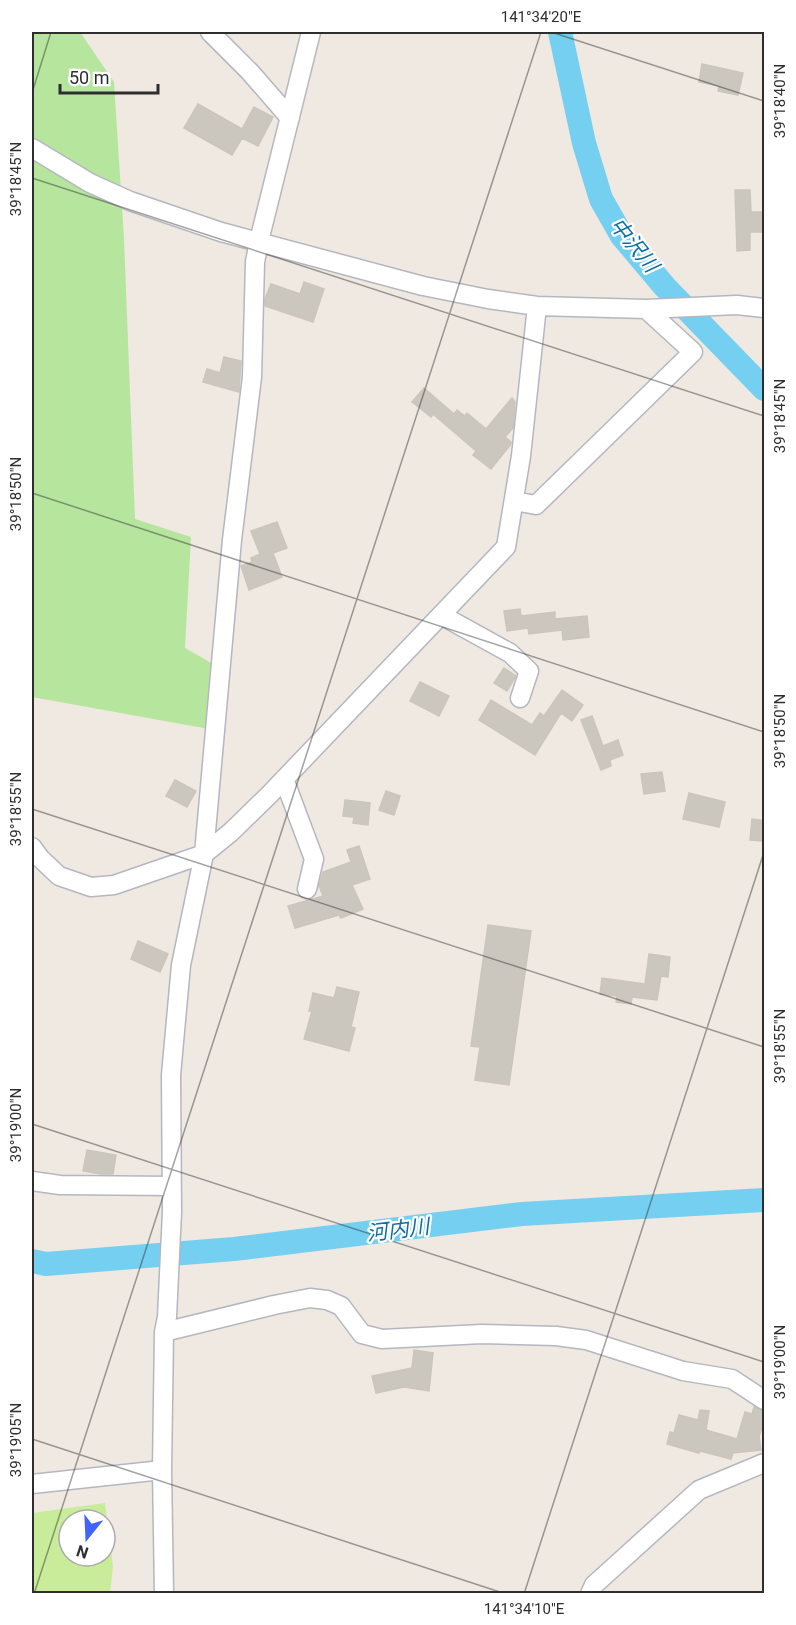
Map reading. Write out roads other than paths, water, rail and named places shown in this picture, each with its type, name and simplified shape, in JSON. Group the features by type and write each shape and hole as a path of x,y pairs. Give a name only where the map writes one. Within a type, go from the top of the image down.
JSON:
{"street":[{"path":"210,32 250,72 290,118"},
{"path":"164,1593 162,1470 172,1212 171,1075 181,965 204,854 232,540 252,377 255,262 311,32"},
{"path":"32,148 90,183 130,201 221,232 423,286 537,306 646,309 737,305 765,308"},
{"path":"32,847 59,876 91,887 114,885 204,854 231,832 284,779 506,547 521,456 537,306"},
{"path":"514,501 536,505 693,352 646,309"},
{"path":"441,615 510,653 529,671 520,698"},
{"path":"284,779 314,859 307,889"},
{"path":"32,1181 60,1185 172,1186"},
{"path":"166,1324 310,1298 327,1300 341,1306 362,1334 382,1339 482,1334 556,1336 586,1340 684,1371 732,1380 765,1401"},
{"path":"590,1593 594,1585 699,1490 765,1463"},
{"path":"32,1484 162,1470"}],"waterway":[{"name":"中沢川","path":"560,32 584,143 601,199 622,236 665,287 764,389"},
{"name":"河内川","path":"32,1261 46,1264 234,1249 522,1214 764,1200"}]}
